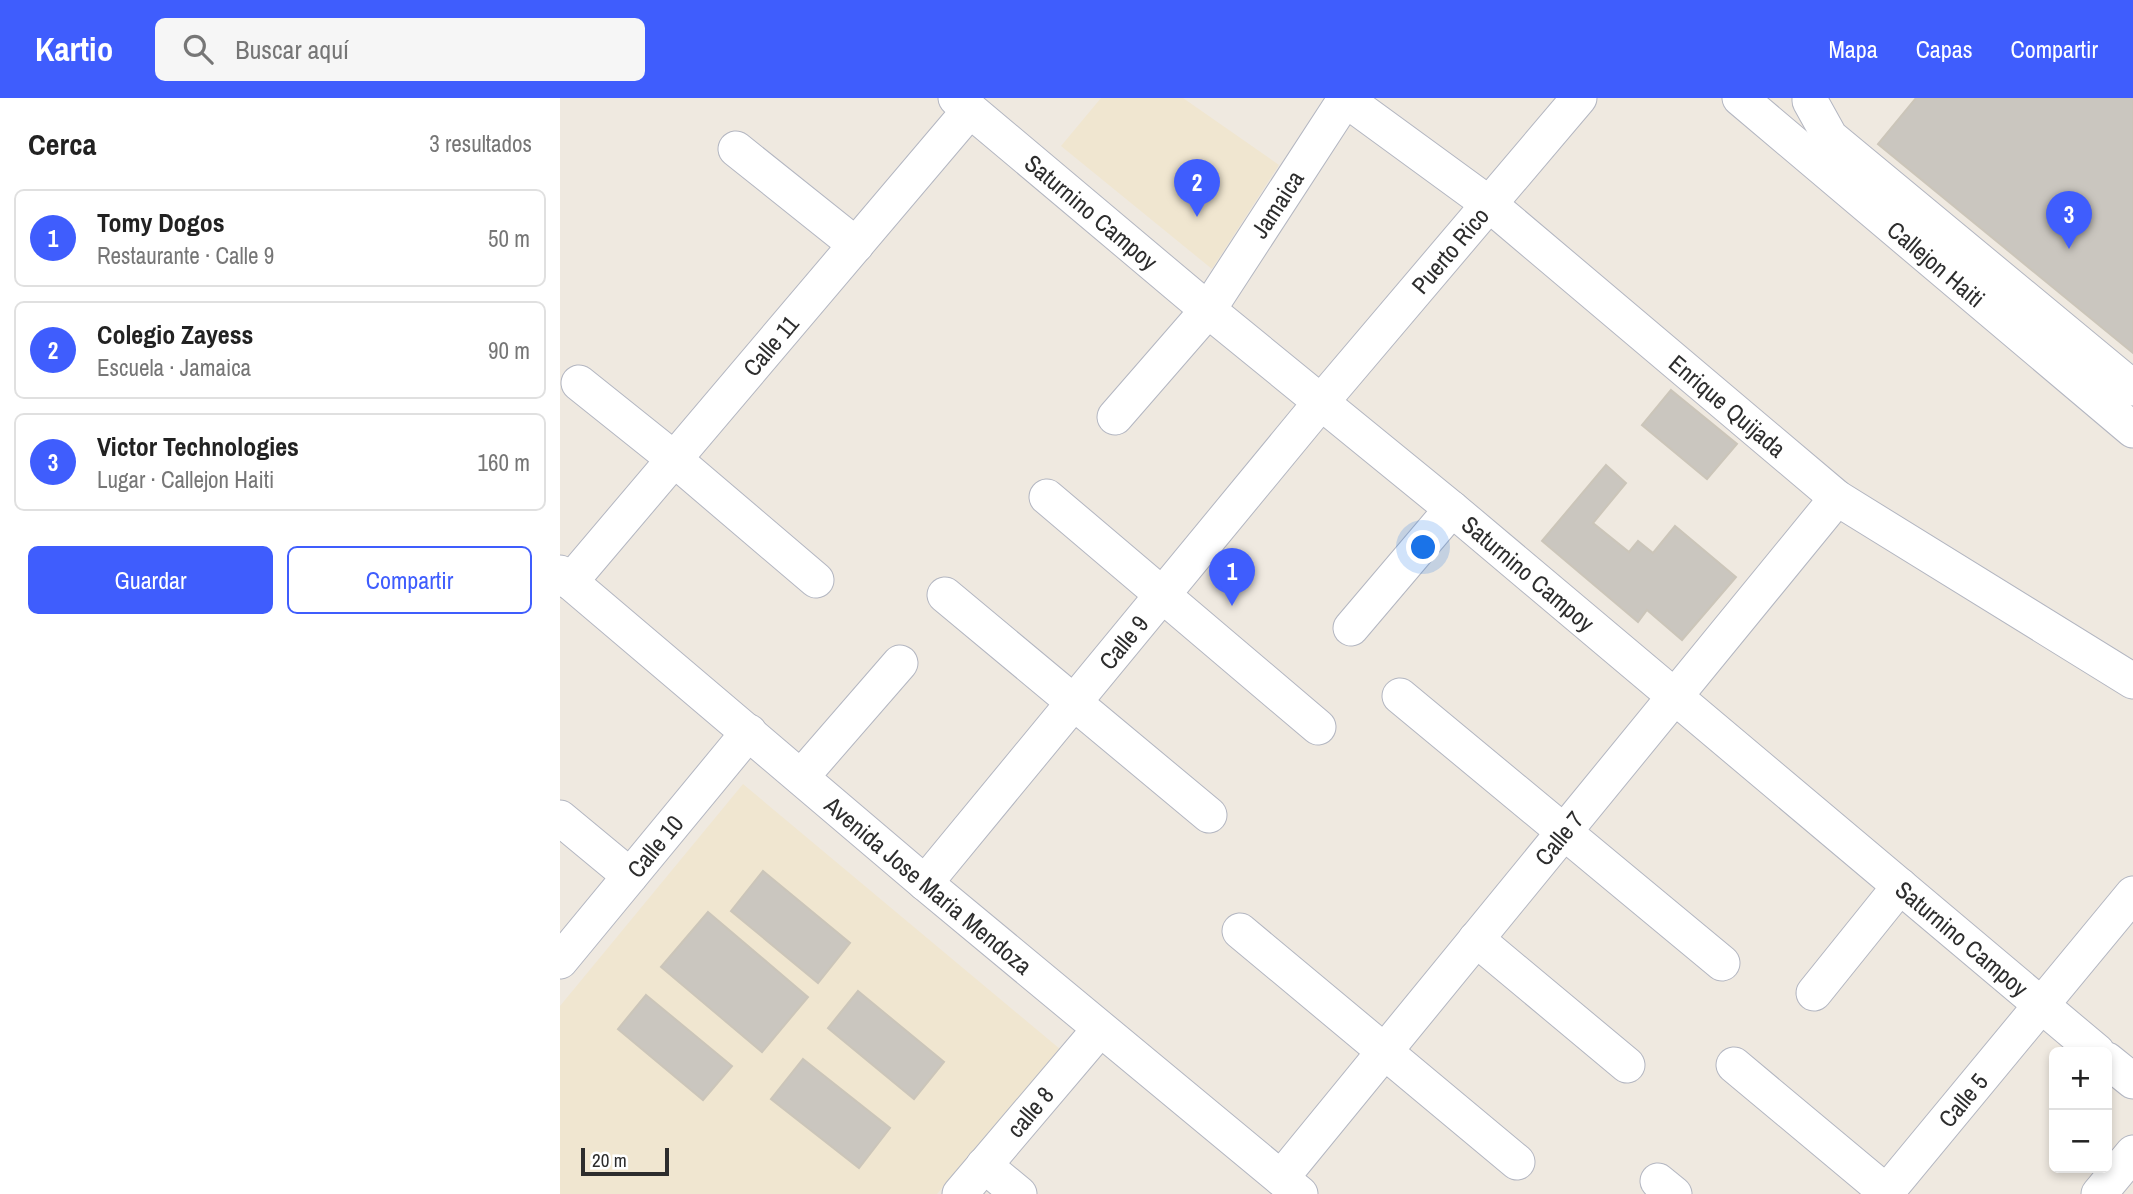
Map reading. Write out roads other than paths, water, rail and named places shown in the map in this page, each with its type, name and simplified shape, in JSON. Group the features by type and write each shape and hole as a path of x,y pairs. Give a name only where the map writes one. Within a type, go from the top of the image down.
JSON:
{"street":[{"name":"Enrique Quijada","path":"1345,98 1489,204 1837,498 2127,666"},
{"name":"Jamaica","path":"1115,417 1208,310 1345,98"},
{"name":"Puerto Rico","path":"1322,401 1578,98"},
{"name":"Callejon Haiti","path":"1740,98 2133,430"},
{"path":"1810,98 1830,137 2133,388"},
{"name":"Saturnino Campoy","path":"963,104 1208,310 1452,509 2091,1047"},
{"name":"Calle 11","path":"565,578 674,459 856,245 963,104"},
{"path":"736,149 856,245"},
{"path":"579,383 674,459 816,580"},
{"name":"Calle 9","path":"925,883 1322,401"},
{"path":"1047,497 1318,727"},
{"name":"Calle 7","path":"1291,1186 1384,1051 1837,498"},
{"path":"1351,628 1452,509"},
{"name":"Avenida Jose Maria Mendoza","path":"565,578 925,883 1291,1186"},
{"path":"945,595 1209,815"},
{"path":"801,777 900,663"},
{"path":"1400,696 1722,963"},
{"name":"Calle 10","path":"560,961 749,732"},
{"path":"560,818 630,876"},
{"path":"1815,993 1900,886"},
{"name":"Calle 5","path":"1885,1193 2133,894"},
{"path":"1240,931 1517,1162"},
{"path":"1476,939 1627,1065"},
{"name":"calle 8","path":"960,1194 1100,1029"},
{"path":"2112,1064 2133,1081"},
{"path":"1734,1065 1885,1193"},
{"path":"2099,1194 2133,1153"},
{"path":"984,1165 1019,1194"}],"place":[{"name":"Colegio Zayess","path":"1197,217"},
{"name":"Victor Technologies","path":"2069,249"},
{"name":"Tomy Dogos","path":"1232,606"}]}
